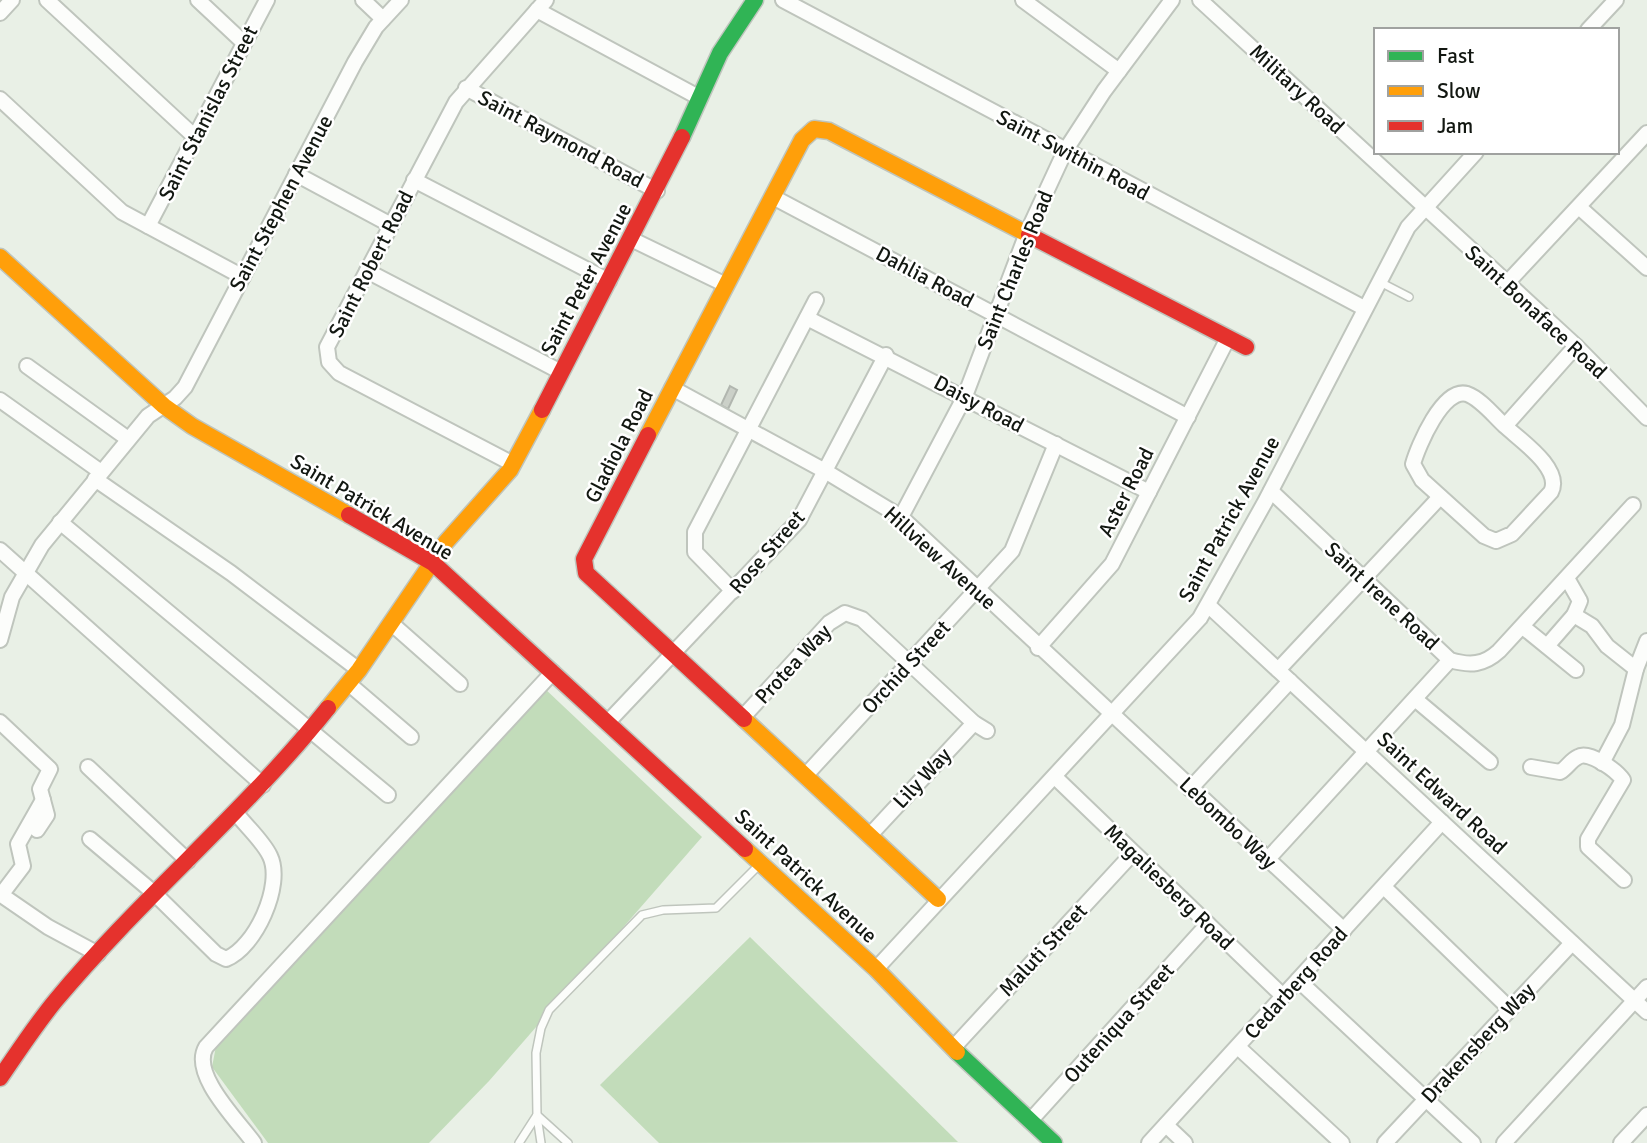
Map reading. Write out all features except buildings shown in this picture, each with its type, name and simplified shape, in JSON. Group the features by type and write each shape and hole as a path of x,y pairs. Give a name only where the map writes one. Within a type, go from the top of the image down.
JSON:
{"street":[{"path":"0,13 12,0"},
{"path":"47,0 195,137"},
{"path":"198,0 244,43"},
{"name":"Saint Stanislas Street","path":"148,226 267,0"},
{"path":"363,0 383,19"},
{"name":"Saint Stephen Avenue","path":"0,640 12,597 42,545 148,416 185,387 355,62 383,19 401,0"},
{"name":"Saint Peter Avenue","path":"0,1078 55,1001 154,893 263,785 310,731 359,670 446,542 502,480 513,464 657,191 720,52 754,0"},
{"name":"Saint Swithin Road","path":"783,0 1364,309"},
{"path":"1023,0 1119,71"},
{"name":"Saint Charles Road","path":"901,517 965,397 1027,232 1065,151 1119,71 1172,0"},
{"name":"Military Road","path":"1200,0 1425,206"},
{"path":"1590,28 1616,0"},
{"path":"541,5 700,98"},
{"name":"Saint Robert Road","path":"513,464 333,368 327,355 327,347 414,180 466,88 541,5"},
{"name":"Saint Raymond Road","path":"466,88 657,191"},
{"path":"0,99 122,212 243,277"},
{"name":"Gladiola Road","path":"939,899 600,588 583,566 584,559 802,140 814,129 822,128 1027,232"},
{"path":"1507,284 1647,133"},
{"name":"Saint Patrick Avenue","path":"0,257 164,406 191,426 433,563 609,721 876,969 1112,716 1209,606 1408,227 1474,154"},
{"path":"296,174 391,225"},
{"path":"414,180 609,281"},
{"name":"Dahlia Road","path":"773,197 1188,417"},
{"name":"Saint Bonaface Road","path":"1425,206 1576,346 1647,418"},
{"path":"1579,207 1647,268"},
{"path":"1027,232 1245,347"},
{"path":"631,239 726,285"},
{"path":"367,271 561,372"},
{"path":"733,591 700,558 693,540 816,300"},
{"name":"Daisy Road","path":"807,318 886,355 1149,492"},
{"name":"Aster Road","path":"1038,648 1112,564 1228,338"},
{"path":"1505,426 1576,346"},
{"name":"Rose Street","path":"609,721 675,655 799,520 886,355"},
{"path":"27,366 128,439"},
{"name":"Hillview Avenue","path":"672,388 825,471 901,517 976,591 1112,716"},
{"path":"1459,393 1465,394 1505,426 1553,475 1554,487 1512,534 1496,541 1484,536 1440,497 1417,474 1413,464 1446,401 1459,393"},
{"path":"0,400 359,670"},
{"name":"Orchid Street","path":"806,775 1018,542 1056,444"},
{"name":"Saint Irene Road","path":"1268,860 1450,660 1270,491"},
{"path":"1278,670 1440,497"},
{"path":"1450,660 1483,663 1523,627 1633,505"},
{"path":"60,522 388,795"},
{"path":"0,550 263,785"},
{"path":"1547,646 1574,615 1580,599 1567,580"},
{"name":"Saint Edward Road","path":"1209,606 1647,1012"},
{"name":"Protea Way","path":"743,717 829,623 845,613 862,619 910,663"},
{"path":"1574,615 1592,626 1607,646 1636,669"},
{"path":"391,623 460,684"},
{"path":"1523,627 1576,670"},
{"path":"1602,764 1622,725 1636,669 1647,641"},
{"path":"910,663 974,723 987,731"},
{"path":"254,1143 207,1079 202,1064 206,1047 552,672"},
{"path":"1190,789 1290,681"},
{"path":"348,683 411,737"},
{"path":"1415,699 1490,762"},
{"name":"Lebombo Way","path":"1112,716 1344,930"},
{"path":"0,722 50,769 40,789 47,815 37,830"},
{"name":"Lily Way","path":"871,834 974,723"},
{"path":"1531,767 1560,772 1582,755 1602,764 1623,780 1588,839 1588,847 1624,880"},
{"path":"88,767 188,861"},
{"name":"Magaliesberg Road","path":"1055,778 1283,996"},
{"path":"43,800 19,844 23,866 1,894 48,927 98,954"},
{"path":"90,839 154,893 221,958 233,956 260,921 272,895 270,855 236,813"},
{"name":"Cedarberg Road","path":"1149,1143 1442,822"},
{"name":"Maluti Street","path":"953,1048 1133,853"},
{"path":"1384,887 1510,1009"},
{"name":"Outeniqua Street","path":"1030,1121 1208,924"},
{"name":"Drakensberg Way","path":"1385,1143 1572,943"},
{"path":"876,969 953,1048 1054,1143"},
{"path":"1298,980 1473,1143"},
{"path":"1504,1143 1647,987"},
{"path":"1238,1047 1342,1143"},
{"path":"1621,1143 1647,1115"},
{"path":"1166,1125 1185,1143"}],"lane":[{"path":"1378,281 1409,297"},
{"path":"541,1143 537,1115 536,1054 541,1028 549,1010 642,915 663,910 716,908 762,863"},
{"path":"519,1143 537,1115"},
{"path":"537,1115 568,1143"}],"green space":[{"path":"543,687 702,837 489,1081 429,1143 268,1143 212,1067 217,1041"},
{"path":"750,937 958,1142 659,1143 600,1085"}],"traffic: fast":[{"path":"682,137 720,53 755,0"},
{"path":"957,1052 1054,1143"}],"traffic: slow":[{"path":"648,435 802,140 814,129 829,131 1029,235"},
{"path":"0,257 164,406 192,426 349,515"},
{"path":"328,708 359,670 446,542 510,470 542,410"},
{"path":"744,719 938,899"},
{"path":"745,849 876,969 957,1052"}],"traffic: jam":[{"path":"542,410 682,137"},
{"path":"1029,235 1246,347"},
{"path":"648,435 584,559 586,573 744,719"},
{"path":"349,515 433,563 745,849"},
{"path":"0,1078 49,1009 89,962 262,783 328,708"}]}
